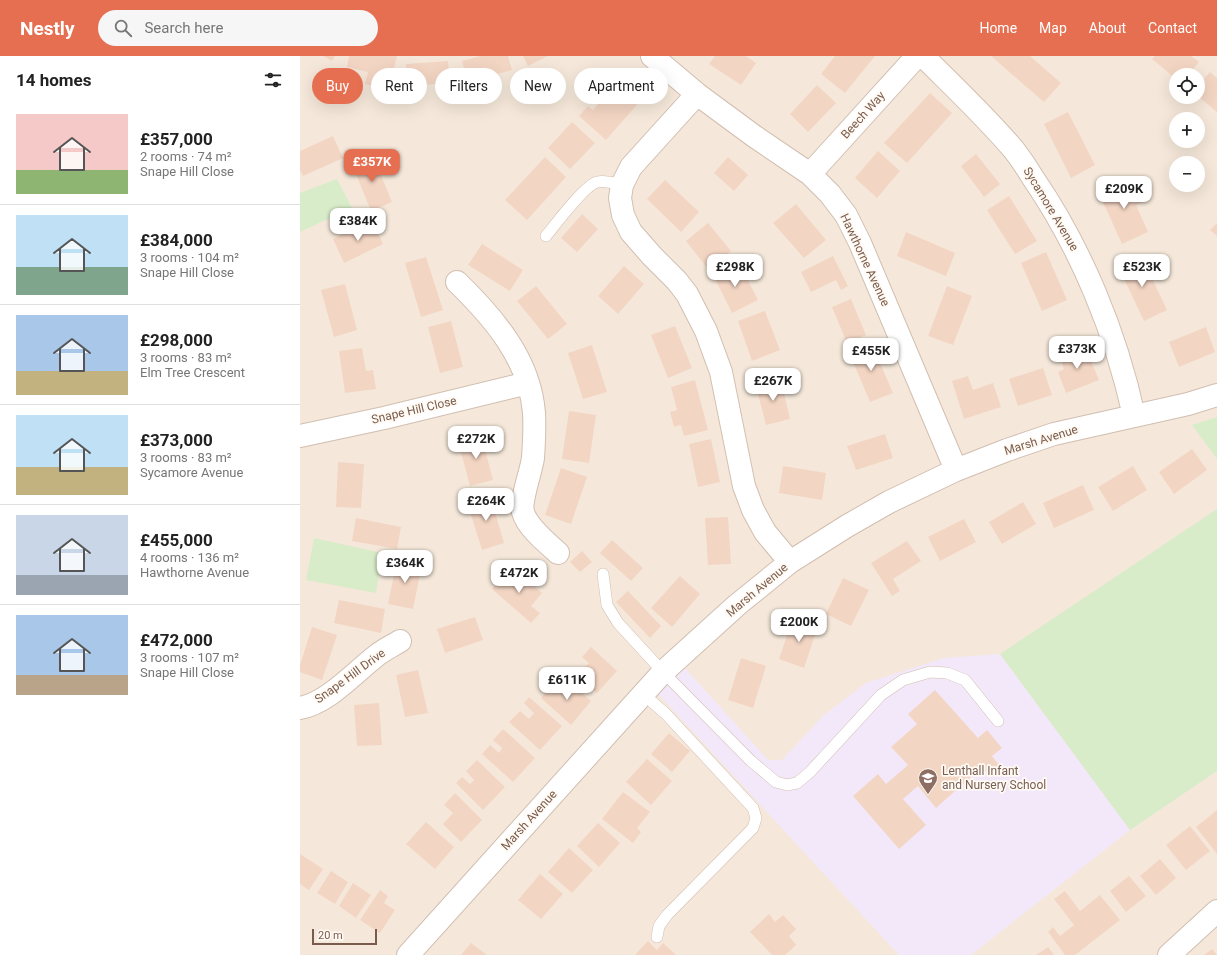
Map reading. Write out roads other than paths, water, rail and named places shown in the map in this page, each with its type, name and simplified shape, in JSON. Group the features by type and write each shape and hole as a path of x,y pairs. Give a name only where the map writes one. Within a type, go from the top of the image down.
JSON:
{"street":[{"name":"Hawthorne Avenue","path":"652,56 697,94 754,136 810,174 830,194 846,215 860,243 956,470"},
{"name":"Beech Way","path":"810,174 917,56"},
{"name":"Sycamore Avenue","path":"923,56 979,111 1015,151 1043,192 1069,236 1090,281 1111,335 1129,390 1134,416"},
{"path":"697,94 631,167 622,185 620,198 623,215 631,232 652,256 677,280 688,294 706,331 720,372 744,486 753,510 765,532 790,562"},
{"path":"457,282 484,309 503,333 517,356 528,383 534,412 535,438 532,468 523,500 523,511 528,524 558,553"},
{"name":"Snape Hill Close","path":"300,436 384,418 528,383"},
{"name":"Marsh Avenue","path":"408,955 663,672 737,605 790,562 847,526 889,502 956,470 1007,450 1054,434 1188,404 1217,395"},
{"name":"Snape Hill Drive","path":"300,708 318,702 334,691 378,654 400,642"},
{"path":"1169,955 1217,911"}],"lane":[{"path":"546,236 586,189 596,182 607,182 622,185"},
{"path":"603,574 607,604 618,623 663,672 751,761 776,782 787,785 797,783 810,772 881,695 903,680 930,672 946,673 964,680 998,721"},
{"path":"643,694 666,714 753,808 756,818 753,828 667,915 660,926 657,937"}],"place":[{"name":"Lenthall Infant and Nursery School","path":"928,795"}]}
